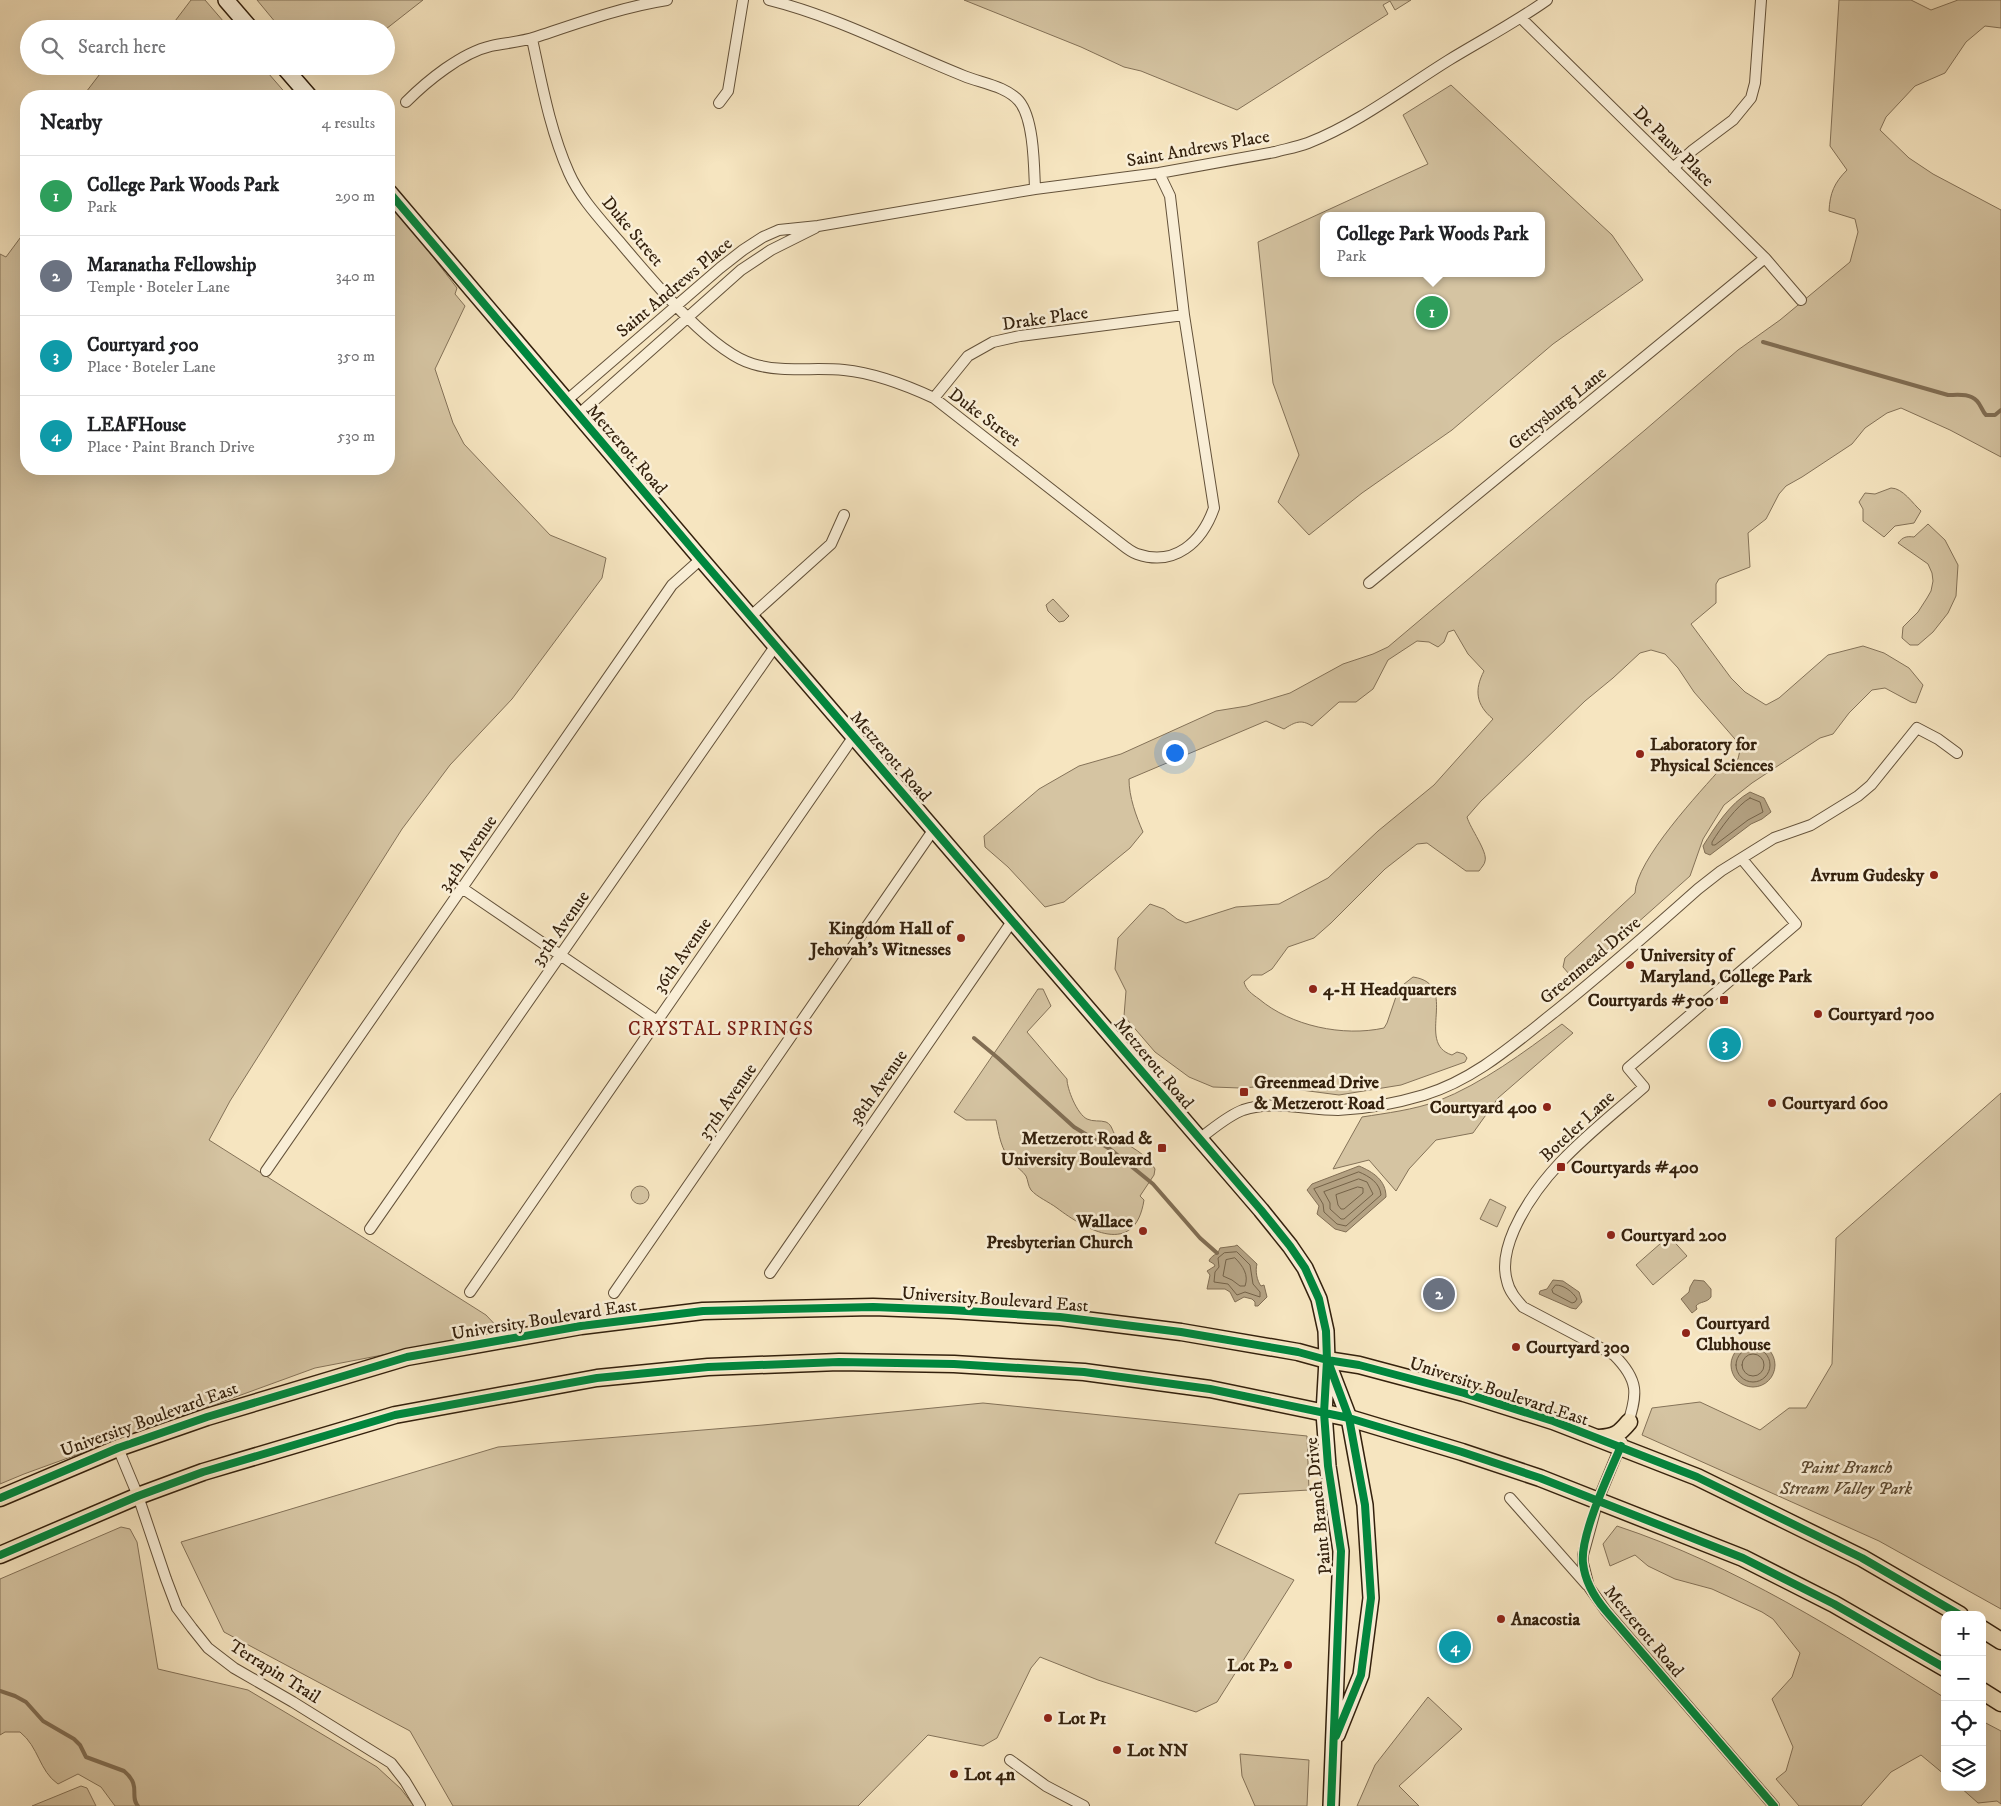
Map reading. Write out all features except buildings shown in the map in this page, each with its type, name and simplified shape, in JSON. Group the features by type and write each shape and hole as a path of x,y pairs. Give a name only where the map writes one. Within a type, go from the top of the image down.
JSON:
{"main road":[{"name":"University Boulevard East","path":"0,1498 118,1448 206,1417 407,1357 581,1326 703,1312 873,1307 1060,1317 1180,1332 1298,1352 1396,1374 1464,1393 1599,1438 1697,1476 1862,1558 1953,1611"},
{"path":"0,1556 138,1496 203,1472 395,1415 597,1378 708,1367 876,1362 954,1364 1084,1372 1210,1389 1349,1418 1462,1452 1540,1478 1744,1558 1834,1604 1941,1666"},
{"path":"1599,1438 1612,1437 1621,1432 1629,1422"},
{"path":"1986,1632 2001,1641"},
{"path":"1986,1694 2001,1703"}],"street":[{"path":"226,0 244,20"},
{"path":"406,102 427,81 449,66 489,46 532,39 583,21 667,0"},
{"path":"719,103 728,91 743,0"},
{"path":"769,0 827,18 966,77 1004,90 1012,95 1019,102 1026,116 1033,146 1035,189"},
{"name":"Saint Andrews Place","path":"566,401 720,268 763,237 780,230 818,226 1035,189 1159,173 1275,152 1307,143 1357,118 1452,58 1521,18 1547,0"},
{"path":"1673,168 1693,150 1733,120 1751,98 1755,83 1761,0"},
{"name":"De Pauw Place","path":"1521,18 1765,258 1801,300"},
{"name":"Duke Street","path":"532,39 552,133 570,176 594,211 676,306 727,352 752,364 780,370 844,370 901,384 934,398 1135,554 1156,557 1177,552 1189,546 1201,535 1209,522 1214,508 1184,315 1170,196 1159,173"},
{"path":"292,75 304,90"},
{"name":"Metzerott Road","path":"395,199 1290,1246 1305,1268 1323,1310 1327,1360"},
{"name":"Saint Andrews Place","path":"578,415 741,270 771,250 818,226"},
{"name":"Gettysburg Lane","path":"1369,582 1765,258"},
{"name":"Drake Place","path":"934,398 964,360 978,349 993,342 1020,336 1184,315"},
{"path":"751,616 831,544 844,514"},
{"name":"34th Avenue","path":"266,1171 672,585 701,558"},
{"name":"35th Avenue","path":"370,1229 776,645"},
{"name":"Greenmead Drive","path":"1199,1139 1229,1117 1244,1110 1268,1106 1338,1110 1381,1104 1425,1095 1467,1076 1501,1056 1534,1030 1698,889 1721,872 1774,838 1812,825 1858,796 1871,785 1917,728 1938,739 1957,753"},
{"name":"36th Avenue","path":"470,1292 854,736"},
{"name":"37th Avenue","path":"614,1293 934,829"},
{"name":"Boteler Lane","path":"1621,1446 1636,1399 1632,1379 1625,1366 1614,1355 1523,1307 1513,1295 1507,1283 1504,1266 1510,1240 1519,1219 1529,1200 1546,1177 1567,1154 1644,1087 1628,1068 1796,924 1742,859"},
{"path":"462,888 657,1021"},
{"name":"38th Avenue","path":"770,1273 1013,920"},
{"name":"Paint Branch Drive","path":"1327,1360 1324,1413 1328,1466 1341,1551 1331,1806"},
{"name":"Paint Branch Drive","path":"1327,1360 1349,1418 1365,1505 1371,1598 1361,1675 1332,1745"},
{"name":"Metzerott Road","path":"1621,1446 1598,1500 1583,1555 1589,1587 1600,1603 1774,1806"},
{"name":"Terrapin Trail","path":"118,1448 138,1496 177,1608 208,1648 234,1668 391,1763 405,1781 420,1806"},
{"path":"1510,1498 1589,1587"},
{"path":"1010,1760 1046,1786 1084,1806"}],"green space":[{"path":"191,0 205,0 222,20 176,20"},
{"path":"257,0 423,0 395,22 395,20 274,20"},
{"path":"964,0 1411,0 1395,10 1390,1 1383,5 1388,14 1237,110 1141,71 1124,67 1081,47"},
{"path":"1839,0 1911,0 1931,10 1958,0 2001,0 2001,28 1985,26 1966,42 1945,73 1915,86 1886,117 1880,130 1909,158 1933,174 2001,210 2001,457 1950,430 1901,408 1887,413 1865,428 1852,444 1786,486 1779,494 1766,519 1748,533 1750,567 1719,579 1716,584 1716,603 1691,624 1731,678 1745,692 1766,705 1779,698 1828,655 1863,646 1884,653 1909,668 1923,685 1916,703 1885,688 1872,690 1849,713 1833,734 1820,738 1752,783 1724,805 1703,839 1690,876 1581,973 1569,974 1563,967 1565,958 1635,893 1638,879 1657,845 1685,809 1723,766 1738,759 1741,746 1694,692 1678,668 1665,654 1651,650 1640,653 1585,701 1481,801 1467,817 1484,852 1484,863 1479,871 1466,871 1427,843 1417,844 1385,869 1314,938 1288,947 1272,969 1262,975 1252,975 1244,982 1252,994 1286,1016 1318,1027 1352,1031 1384,1028 1399,988 1413,977 1427,982 1434,990 1437,1039 1441,1048 1452,1055 1457,1052 1464,1054 1467,1058 1465,1062 1401,1085 1339,1095 1271,1086 1213,1087 1189,1077 1155,1052 1124,1016 1126,991 1115,969 1118,938 1150,904 1164,909 1186,923 1236,907 1279,904 1328,878 1378,831 1434,785 1493,719 1487,714 1478,697 1479,685 1484,671 1468,654 1454,630 1448,632 1444,642 1438,647 1429,642 1417,641 1388,660 1373,689 1356,702 1339,702 1312,726 1298,722 1284,729 1266,721 1129,779 1133,806 1143,832 1130,848 1064,902 1045,907 1008,867 985,847 984,836 1039,789 1079,766 1121,754 1216,711 1247,706 1290,693 1343,664 1388,647 1738,350 1780,320 1850,262 1858,232 1855,219 1829,211 1830,199 1834,189 1839,179 1847,170 1830,146"},
{"path":"99,75 270,75 283,90 88,90"},
{"path":"1451,85 1612,235 1643,280 1553,344 1452,430 1362,493 1309,535 1278,502 1299,455 1273,383 1258,242 1320,214 1320,277 1545,277 1545,212 1323,212 1428,164 1403,115"},
{"path":"395,208 457,288 455,294 465,306 435,369 453,423 464,444 550,535 606,558 602,578 512,699 450,765 402,829 230,1101 209,1140 486,1315 502,1332 315,1368 0,1484 0,254 6,257 20,238 20,475 395,475"},
{"path":"1891,488 1904,493 1921,511 1914,523 1895,526 1884,537 1863,521 1863,509 1859,502 1865,493 1875,494"},
{"path":"1928,524 1945,540 1958,565 1956,596 1948,613 1933,632 1918,645 1910,645 1902,638 1903,627 1918,612 1931,591 1933,581 1928,564 1898,543 1905,537 1914,537"},
{"path":"1053,599 1069,616 1064,621 1059,622 1048,611 1046,605"},
{"path":"1038,989 1043,989 1051,1006 1027,1032 1067,1079 1073,1101 1083,1116 1089,1120 1108,1123 1117,1137 1143,1155 1155,1169 1154,1175 1140,1196 1144,1200 1139,1218 1131,1229 1120,1234 1108,1234 1082,1224 1034,1193 1026,1176 1005,1152 996,1120 966,1120 954,1112"},
{"path":"1562,1024 1573,1033 1498,1098 1473,1133 1436,1140 1409,1169 1396,1191 1369,1160 1333,1169 1362,1117 1419,1107 1455,1094 1502,1067"},
{"name":"Paint Branch Stream Valley Park","path":"2001,1093 2001,1609 1879,1541 1642,1435 1652,1408 1700,1402 1760,1430 1789,1408 1806,1408 1832,1364 1836,1238"},
{"path":"640,1186 646,1189 649,1195 646,1201 640,1204 634,1201 631,1195 634,1189"},
{"path":"1490,1199 1506,1207 1497,1227 1480,1219"},
{"path":"1669,1236 1687,1256 1653,1285 1636,1265"},
{"path":"983,1403 1307,1436 1309,1490 1239,1494 1215,1543 1294,1580 1217,1702 1196,1712 1098,1680 1040,1657 1031,1668 997,1738 983,1746 928,1735 858,1806 453,1806 410,1731 224,1632 181,1542 498,1447 763,1425"},
{"path":"1617,1526 1703,1560 1786,1602 1941,1696 1941,1772 1921,1755 1891,1772 1861,1806 1799,1806 1776,1779 1786,1771 1793,1747 1772,1699 1792,1677 1800,1653 1773,1619 1762,1612 1712,1589 1675,1579 1648,1566 1635,1555 1610,1566 1603,1544"},
{"path":"121,1527 130,1529 137,1542 158,1669 248,1690 377,1767 401,1789 414,1806 115,1806 101,1787 78,1774 58,1784 52,1779 31,1745 20,1732 5,1732 0,1735 0,1579"},
{"path":"1428,1697 1462,1729 1399,1786 1419,1806 1357,1806 1375,1765"},
{"path":"1986,1723 2001,1731 2001,1804 1997,1801 1978,1803 1964,1791 1986,1791"},
{"path":"1240,1754 1309,1760 1307,1806 1255,1806 1242,1776"},
{"path":"81,1786 87,1788 96,1806 32,1806"}],"water":[{"path":"1750,792 1764,798 1771,812 1751,824 1710,855 1705,853 1703,846 1718,823 1736,802"},
{"path":"1359,1166 1378,1177 1384,1186 1386,1197 1346,1232 1335,1229 1317,1214 1319,1206 1307,1190 1312,1184"},
{"path":"1237,1245 1257,1264 1257,1279 1261,1286 1264,1285 1267,1297 1258,1306 1255,1306 1255,1302 1252,1299 1244,1297 1235,1302 1230,1292 1225,1289 1207,1289 1210,1275 1207,1271 1215,1266 1209,1261 1210,1259 1220,1248"},
{"path":"1553,1280 1563,1281 1579,1292 1582,1302 1576,1309 1539,1294 1540,1291 1547,1289"},
{"path":"1694,1280 1704,1281 1711,1289 1711,1297 1698,1304 1696,1306 1697,1309 1692,1313 1681,1299 1689,1292"},
{"path":"1749,1343 1757,1343 1769,1349 1775,1365 1769,1381 1757,1387 1749,1387 1737,1381 1731,1369 1731,1361 1737,1349"}],"waterway":[{"path":"1763,342 1948,395 1963,395 1974,398 1986,415 1995,415 2001,410"},
{"path":"974,1038 1074,1127 1110,1149 1153,1184 1200,1238 1217,1253"},
{"path":"0,1691 26,1702 43,1721 74,1739 80,1745 86,1757 124,1771 133,1781 138,1806"}],"cycle path":[{"path":"395,199 701,559 1261,1210 1305,1268 1319,1299 1326,1331 1327,1360 1324,1413 1328,1466 1341,1551 1331,1806"},
{"path":"0,1498 118,1448 207,1417 407,1357 581,1326 703,1311 873,1307 951,1310 1060,1317 1181,1332 1298,1352 1327,1360 1359,1365 1464,1393 1553,1421 1697,1477 1862,1558 1953,1611"},
{"path":"0,1555 138,1496 203,1472 395,1415 597,1378 708,1367 839,1362 954,1364 1084,1372 1210,1389 1349,1418 1462,1452 1540,1478 1743,1558 1834,1604 1941,1666"},
{"path":"1329,1364 1349,1418 1365,1505 1371,1598 1361,1675 1336,1736"},
{"path":"1621,1446 1596,1505 1586,1537 1583,1563 1588,1583 1606,1611 1774,1806"}],"place":[{"name":"College Park Woods Park","path":"1432,312"},
{"name":"Laboratory for Physical Sciences","path":"1640,754"},
{"name":"Avrum Gudesky","path":"1934,875"},
{"name":"Kingdom Hall of Jehovah’s Witnesses","path":"961,938"},
{"name":"University of Maryland, College Park","path":"1630,965"},
{"name":"4-H Headquarters","path":"1313,989"},
{"name":"Courtyards #500","path":"1724,1000"},
{"name":"Courtyard 700","path":"1818,1014"},
{"name":"Courtyard 500","path":"1725,1044"},
{"name":"Greenmead Drive & Metzerott Road","path":"1244,1092"},
{"name":"Courtyard 600","path":"1772,1103"},
{"name":"Courtyard 400","path":"1547,1107"},
{"name":"Metzerott Road & University Boulevard","path":"1162,1148"},
{"name":"Courtyards #400","path":"1561,1167"},
{"name":"Wallace Presbyterian Church","path":"1143,1231"},
{"name":"Courtyard 200","path":"1611,1235"},
{"name":"Maranatha Fellowship","path":"1439,1294"},
{"name":"Courtyard Clubhouse","path":"1686,1333"},
{"name":"Courtyard 300","path":"1516,1347"},
{"name":"Anacostia","path":"1501,1619"},
{"name":"LEAFHouse","path":"1455,1647"},
{"name":"Lot P2","path":"1288,1665"},
{"name":"Lot P1","path":"1048,1718"},
{"name":"Lot NN","path":"1117,1750"},
{"name":"Lot 4n","path":"954,1774"}],"district":[{"name":"CRYSTAL SPRINGS","path":"721,1028"}]}
